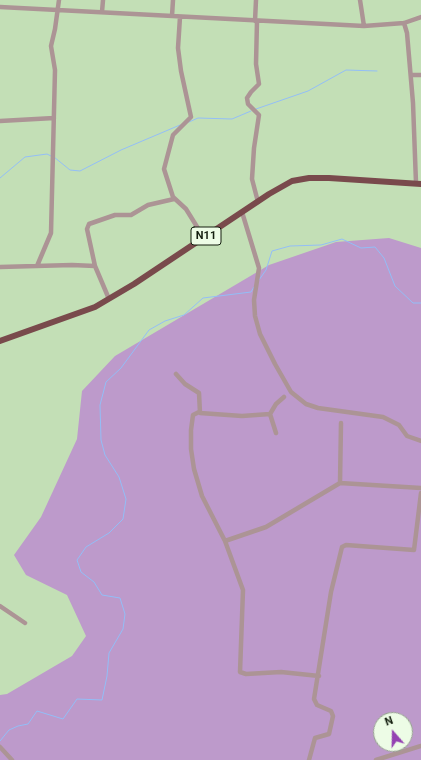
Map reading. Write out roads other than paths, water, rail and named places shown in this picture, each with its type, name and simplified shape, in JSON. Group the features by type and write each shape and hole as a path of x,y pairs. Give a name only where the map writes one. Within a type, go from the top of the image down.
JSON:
{"highway":[{"name":"N11","path":"0,341 75,315 109,299 285,184 309,178 419,184"}],"street":[{"path":"37,266 51,233 54,58 51,46 59,0"},
{"path":"102,12 103,0"},
{"path":"172,16 173,0"},
{"path":"256,0 256,64 259,84 250,92 247,98 248,104 260,115 254,148 252,179 258,202"},
{"path":"360,0 364,26"},
{"path":"0,7 364,26 404,23 421,17"},
{"path":"180,17 178,48 191,117 173,135 164,169 174,199 186,209 204,238"},
{"path":"404,23 407,32 419,184"},
{"path":"411,75 421,75"},
{"path":"0,121 54,118"},
{"path":"109,299 95,266 87,229 89,224 116,215 131,214 148,205 174,199"},
{"path":"242,212 259,268 254,300 255,316 272,358 291,392 306,404 318,408 383,417 399,426 407,436 421,441"},
{"path":"0,267 95,266"},
{"path":"176,374 184,384 199,393 199,412"},
{"path":"276,433 270,414 276,404 284,397"},
{"path":"270,414 226,416 199,412 193,415 191,449 194,469 202,496 225,541 243,590 240,672 246,674 281,672 319,676"},
{"path":"340,483 341,423"},
{"path":"225,541 266,527 340,483 421,488"},
{"path":"309,760 315,738 329,734 333,716 331,712 315,702 331,592 342,547 346,545 414,550 421,493"},
{"path":"0,606 25,623"},
{"path":"0,746 12,760"},
{"path":"376,760 421,746"}],"waterway":[{"path":"256,109 308,91 346,70 377,71"},
{"path":"189,122 198,118 232,119 251,111"},
{"path":"54,157 70,170 80,171 121,150 180,125"},
{"path":"0,178 25,157 47,154 51,156"},
{"path":"259,280 266,270 272,251 290,246 321,245 342,239 361,248 375,247 384,258 395,286 413,303 421,303"},
{"path":"0,741 9,730 28,724 37,711 63,719 77,699 102,700 107,676 109,653 123,629 125,614 120,598 102,595 94,582 81,572 77,560 86,547 109,533 123,519 126,499 119,477 105,455 101,440 100,405 106,382 121,368 149,330 165,321 184,315 203,298 251,292 254,287"}]}
